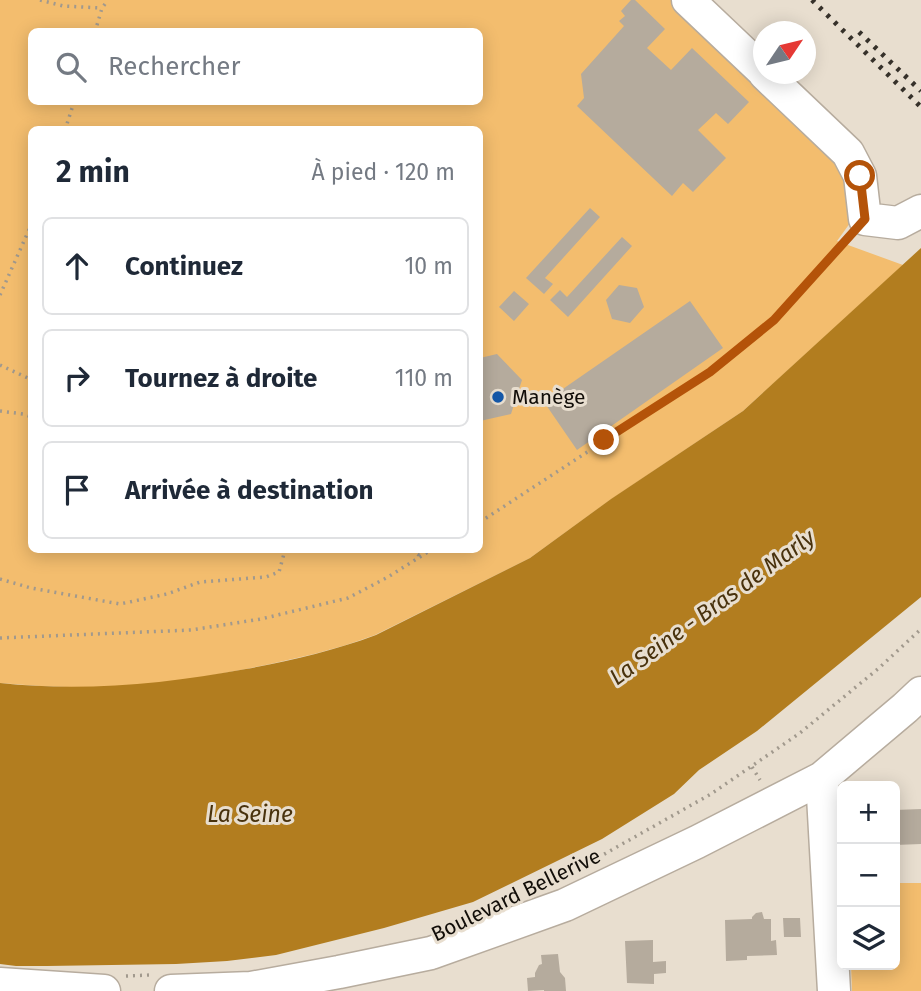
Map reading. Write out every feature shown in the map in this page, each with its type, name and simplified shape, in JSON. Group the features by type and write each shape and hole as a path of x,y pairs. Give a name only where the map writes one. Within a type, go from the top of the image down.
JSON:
{"street":[{"path":"688,0 753,62"},
{"path":"776,84 848,153 860,176 865,219 898,223 921,211"},
{"name":"Boulevard Bellerive","path":"163,983 251,988 339,972 431,953 565,905 822,778 921,692"},
{"path":"822,778 834,991"},
{"path":"0,984 109,984"}],"path":[{"path":"40,0 62,6 102,8"},
{"path":"96,28 102,8 108,0"},
{"path":"66,126 73,105"},
{"path":"483,520 710,372 774,320 865,219"},
{"path":"0,295 28,232"},
{"path":"0,365 28,378"},
{"path":"0,411 28,416"},
{"path":"0,579 31,588 120,604 167,594 200,582 266,577 279,572 284,553"},
{"path":"416,553 420,556"},
{"path":"0,638 191,630 261,619 348,598 426,553"},
{"name":"Boulevard Bellerive","path":"582,866 711,794 800,733 879,668 921,629"},
{"path":"109,984 163,983"}],"shaded area":[{"path":"0,0 676,0 753,74 753,84 763,84 849,167 853,219 837,241 903,265 743,411 610,500 530,558 375,635 343,646 232,672 134,686 84,687 0,683"},
{"path":"900,883 921,883 921,991 852,991 851,970 900,970"}],"water":[{"name":"La Seine","path":"921,248 921,597 757,731 699,770 674,794 602,839 473,902 276,955 176,964 0,964 0,683 62,687 185,679 295,659 376,635 530,558 611,499 743,411"}],"building":[{"path":"631,0 635,0 665,29 647,48 671,70 692,48 749,102 728,124 716,113 698,130 726,158 693,192 683,183 672,196 577,106 584,98 581,74 624,26 619,21 625,16 621,11"},
{"path":"590,208 600,217 545,278 553,284 544,294 526,278"},
{"path":"622,237 632,246 568,317 550,300 560,290 567,297"},
{"path":"619,285 637,288 644,307 630,323 612,319 606,300"},
{"path":"514,291 529,304 514,321 499,307"},
{"path":"690,301 723,348 577,450 544,402"},
{"name":"Manège","path":"497,354 522,380 511,414 483,420 483,357"},
{"path":"921,809 921,844 900,845 900,810"},
{"path":"762,912 764,919 771,919 771,941 776,940 777,955 747,956 747,960 726,961 725,920 752,919 756,913"},
{"path":"783,918 800,918 801,937 784,937"},
{"path":"653,940 653,962 666,961 666,973 654,974 654,984 627,983 625,941"},
{"path":"558,954 566,991 528,991 527,978 535,977 539,965 542,964 541,955"}],"railway":[{"path":"812,0 921,107"},
{"path":"859,32 921,91"}],"place":[{"name":"Manège","path":"498,397"}],"route":[{"path":"604,440 710,372 774,320 865,219 860,176"}],"water label":[{"name":"La Seine - Bras de Marly","path":"712,607"}]}
